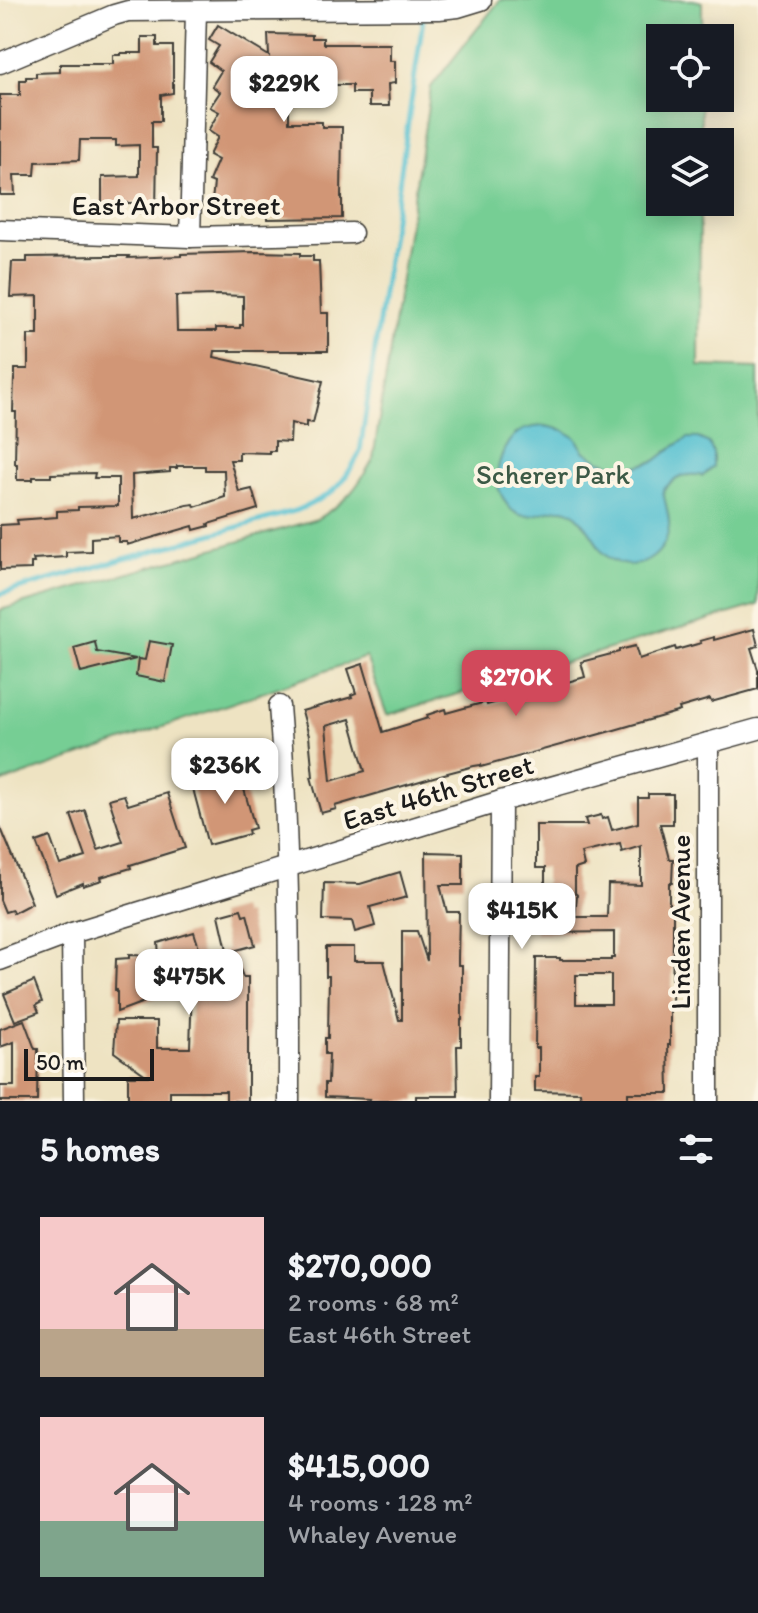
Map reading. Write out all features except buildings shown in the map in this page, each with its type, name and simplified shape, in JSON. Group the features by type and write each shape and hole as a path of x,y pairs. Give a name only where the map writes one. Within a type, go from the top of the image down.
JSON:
{"street":[{"path":"0,63 128,11 439,9 481,0"},
{"path":"190,237 196,11"},
{"name":"East Arbor Street","path":"0,230 190,237 352,233"},
{"path":"279,706 286,787 289,1101"},
{"name":"East 46th Street","path":"0,960 72,933 501,801 758,729"},
{"name":"Linden Avenue","path":"708,743 708,1101"},
{"path":"499,1101 501,801"},
{"path":"72,933 74,1101"}],"green space":[{"name":"Scherer Park","path":"500,0 702,2 702,24 646,24 646,112 701,112 701,128 646,128 646,216 700,216 699,366 758,368 758,605 387,715 366,657 0,783 0,610 317,519 344,500 361,479 373,459 431,87"}],"water":[{"path":"545,426 563,430 576,438 584,451 601,461 626,469 655,461 688,438 698,438 709,443 713,467 703,476 681,477 663,490 669,526 661,548 645,562 624,564 603,553 575,514 566,509 526,516 516,513 507,505 497,478 505,448 519,432"}],"waterway":[{"path":"0,594 298,510 329,494 348,474 360,452 424,13"}]}
